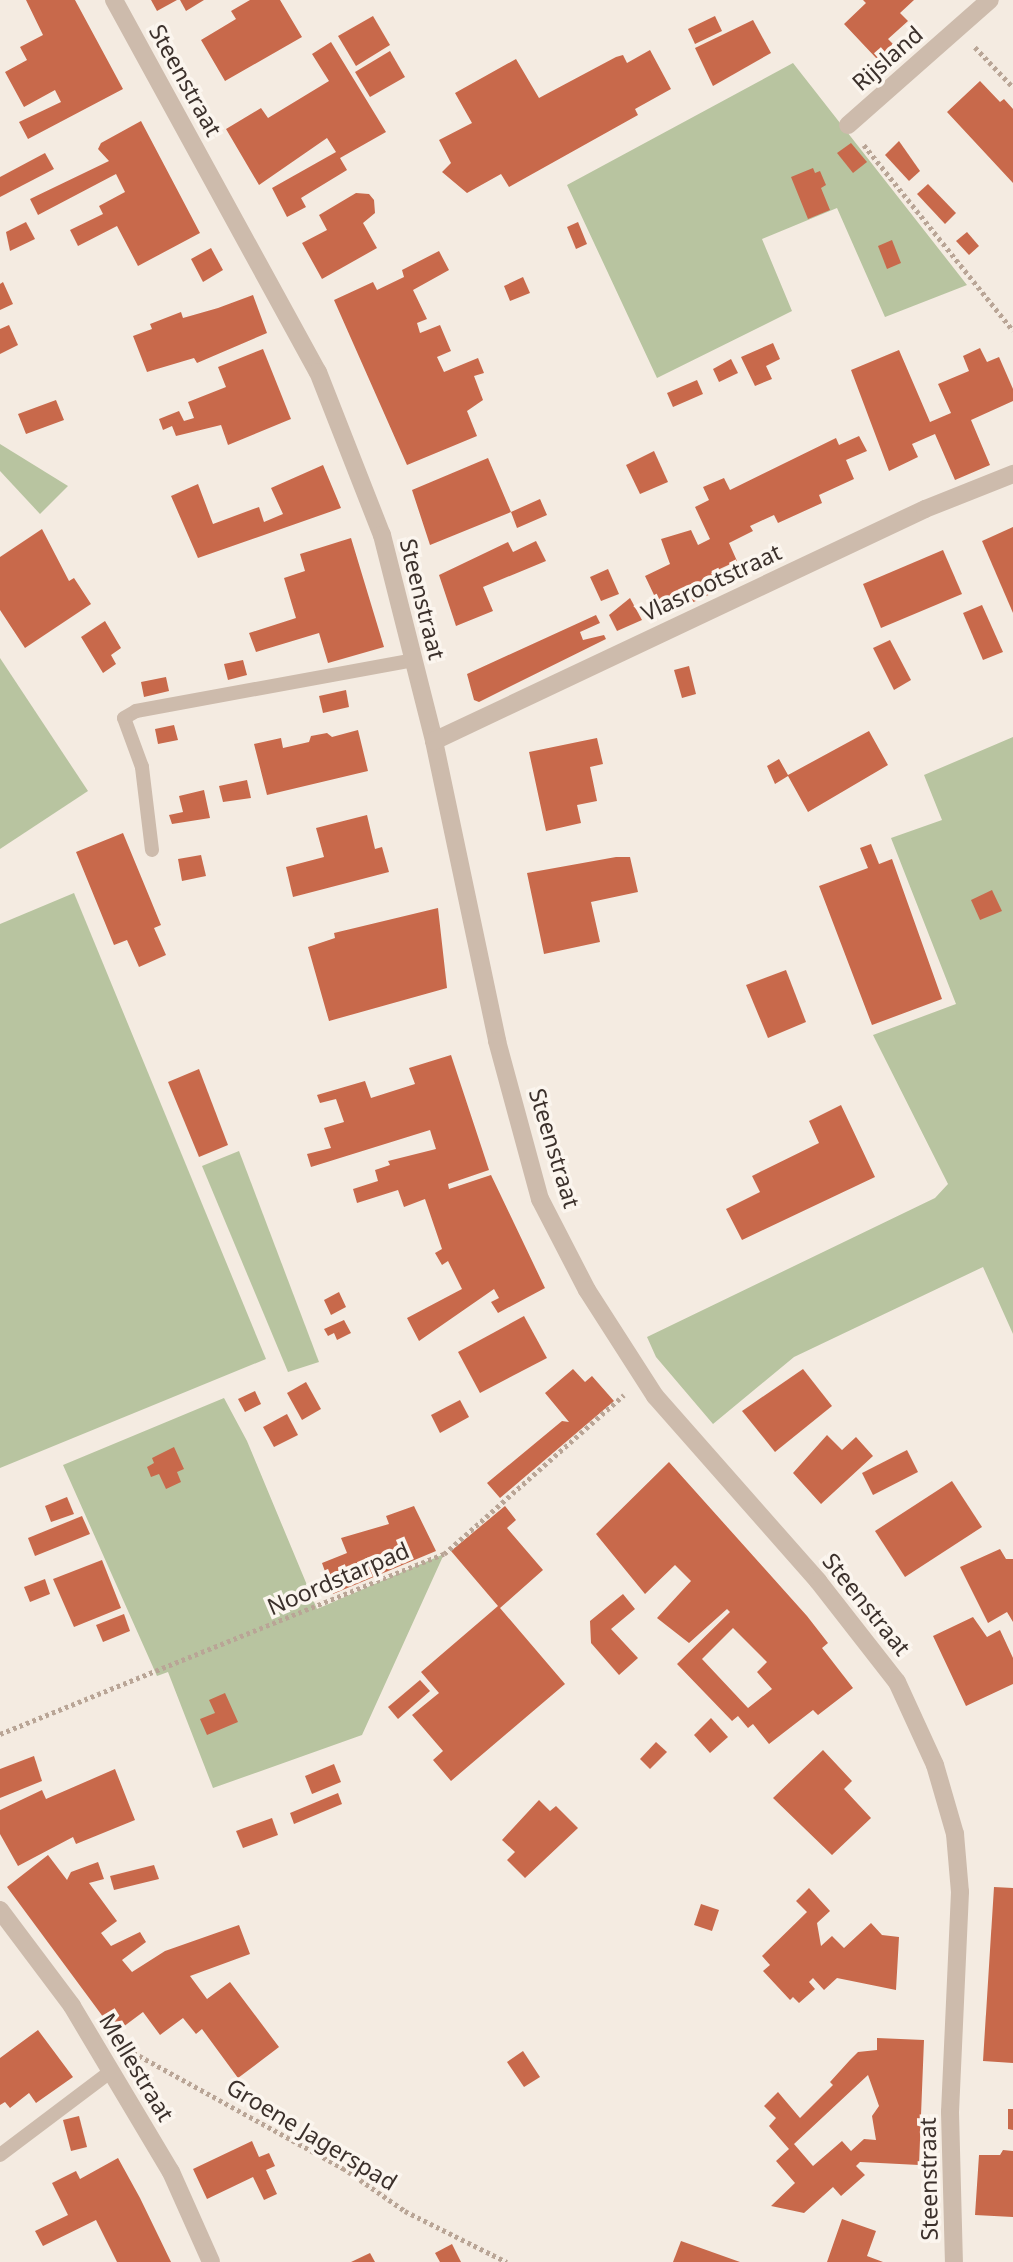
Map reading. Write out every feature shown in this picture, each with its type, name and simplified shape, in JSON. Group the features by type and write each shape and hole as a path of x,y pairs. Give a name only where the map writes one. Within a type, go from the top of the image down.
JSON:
{"street":[{"name":"Steenstraat","path":"114,0 318,372 382,535 434,741 498,1041 540,1199 587,1290 642,1377 818,1581 897,1682 935,1765 955,1834 960,1892 950,2112 954,2262"},
{"name":"Rijsland","path":"848,125 990,0"},
{"name":"Vlasrootstraat","path":"434,741 913,515 1013,474"},
{"name":"Mellestraat","path":"0,1910 72,2006 171,2172 211,2262"}],"lane":[{"path":"152,850 142,768 124,718 136,711 413,660"},
{"path":"0,2155 110,2072"}],"path":[{"path":"958,28 1013,87"},
{"path":"848,125 1013,330"},
{"name":"Noordstarpad","path":"0,1734 444,1554 642,1377"},
{"name":"Groene Jagerspad","path":"97,2049 134,2049 343,2168 405,2211 507,2262"}],"green space":[{"path":"793,63 967,285 885,317 837,208 762,239 792,311 657,378 567,185"},
{"path":"0,444 68,486 40,514 0,471"},
{"path":"0,658 88,791 0,849"},
{"path":"1013,737 1013,1334 983,1267 794,1357 713,1424 656,1357 647,1337 935,1198 948,1184 873,1035 956,1004 891,838 942,820 924,775"},
{"path":"74,893 266,1359 0,1468 0,924"},
{"path":"239,1151 319,1362 288,1372 202,1166"},
{"path":"224,1398 247,1441 317,1609 444,1554 362,1735 213,1788 168,1672 157,1676 63,1465"}],"building":[{"path":"26,0 75,0 123,89 28,139 19,122 61,102 55,90 24,107 5,72 27,60 20,47 43,35"},
{"path":"151,0 177,0 157,11"},
{"path":"180,0 204,0 186,11"},
{"path":"250,0 280,0 302,37 225,81 201,40 236,19 231,11"},
{"path":"863,0 914,0 900,13 908,21 888,39 893,44 877,59 844,24 866,3"},
{"path":"373,16 390,45 356,66 338,36"},
{"path":"715,16 722,31 695,44 688,29"},
{"path":"753,20 771,53 713,86 695,48"},
{"path":"331,42 386,132 340,158 347,170 301,198 306,207 287,217 272,188 336,152 327,138 259,185 226,129 261,108 268,118 329,81 312,54"},
{"path":"650,50 671,89 635,109 638,115 509,187 501,174 467,193 442,172 451,163 439,140 472,123 455,93 516,59 539,98 616,57 623,55 627,63"},
{"path":"390,51 405,77 370,97 355,72"},
{"path":"980,81 1000,102 1004,99 1013,109 1013,183 947,112"},
{"path":"141,121 200,233 138,266 117,226 78,246 70,230 103,214 99,206 125,192 116,174 38,215 30,199 109,161 98,149 101,143"},
{"path":"899,141 920,171 909,181 885,155"},
{"path":"851,143 867,162 853,173 837,153"},
{"path":"45,153 54,169 0,197 0,177"},
{"path":"813,168 815,173 820,171 826,185 821,188 830,210 808,219 791,177"},
{"path":"928,184 956,213 945,224 917,194"},
{"path":"356,193 369,194 374,200 375,213 363,223 377,248 322,279 302,243 327,230 319,215"},
{"path":"26,222 35,239 10,251 6,232"},
{"path":"578,222 587,244 576,249 567,227"},
{"path":"967,232 979,246 969,255 956,241"},
{"path":"892,240 901,263 887,269 878,246"},
{"path":"211,248 223,270 203,282 191,259"},
{"path":"439,251 449,270 413,290 427,319 417,323 420,333 440,325 451,351 437,357 444,372 478,358 484,373 474,376 483,400 467,411 477,436 407,465 334,300 373,282 377,290 404,277 402,270"},
{"path":"523,277 530,293 510,301 504,286"},
{"path":"3,282 13,304 0,310 0,284"},
{"path":"253,295 267,333 197,363 194,358 147,372 133,336 152,329 150,324 181,312 183,318"},
{"path":"9,325 18,345 0,354 0,329"},
{"path":"773,343 780,359 766,366 772,379 755,386 741,357"},
{"path":"980,348 987,362 999,357 1013,389 1013,401 971,420 990,465 955,480 935,434 912,444 918,457 889,471 851,370 899,350 930,422 951,413 938,384 969,371 963,356"},
{"path":"263,349 291,419 228,445 221,425 176,436 172,426 163,430 159,419 179,411 184,421 194,418 188,402 226,387 218,367"},
{"path":"731,359 738,373 719,382 713,369"},
{"path":"697,380 703,394 673,407 667,393"},
{"path":"56,400 64,420 26,434 18,414"},
{"path":"859,436 867,451 846,460 854,479 819,495 822,503 778,523 774,515 750,526 753,531 729,543 737,561 711,573 719,590 664,616 645,576 670,564 661,539 691,530 698,545 710,539 695,507 709,500 703,487 724,478 730,490 836,438 839,445"},
{"path":"654,451 668,482 640,494 626,465"},
{"path":"488,458 511,512 430,545 412,490"},
{"path":"323,465 341,508 198,558 171,496 198,484 213,524 259,507 264,522 283,514 271,488"},
{"path":"540,499 547,515 517,528 511,512"},
{"path":"1013,527 1013,613 982,541"},
{"path":"42,529 69,581 74,578 91,604 25,648 0,610 0,557"},
{"path":"351,538 384,647 328,663 319,633 256,652 249,633 296,618 284,578 305,571 300,554"},
{"path":"536,541 546,561 483,587 493,611 456,626 439,575 508,542 513,552"},
{"path":"943,550 962,594 881,628 863,584"},
{"path":"608,569 619,594 601,601 590,577"},
{"path":"630,598 642,620 617,631 609,615"},
{"path":"982,605 1003,652 983,660 963,613"},
{"path":"596,615 600,623 580,632 583,640 604,635 606,639 479,702 474,700 467,674"},
{"path":"105,621 121,648 111,655 116,664 103,673 81,637"},
{"path":"890,640 911,680 894,690 873,648"},
{"path":"243,660 247,675 228,680 224,664"},
{"path":"689,666 696,694 682,698 674,670"},
{"path":"166,677 169,691 144,697 141,682"},
{"path":"346,690 349,707 323,713 319,696"},
{"path":"174,725 178,740 158,744 155,729"},
{"path":"358,730 368,771 267,795 254,744 281,738 283,748 309,742 311,736 327,733 332,737"},
{"path":"869,731 888,765 808,812 788,776 775,784 767,766 779,759 788,775"},
{"path":"597,738 603,764 590,767 597,801 577,805 581,823 546,831 529,752"},
{"path":"247,780 251,798 223,802 219,786"},
{"path":"204,790 210,818 172,824 169,815 183,812 179,796"},
{"path":"367,815 375,849 382,847 389,872 293,897 286,867 324,857 316,828"},
{"path":"123,833 161,925 154,928 166,955 139,967 127,940 114,945 76,852"},
{"path":"871,844 879,864 892,859 942,999 872,1025 819,886 868,868 860,848"},
{"path":"201,855 206,876 182,881 178,859"},
{"path":"616,857 630,857 638,892 591,902 600,942 544,954 527,873"},
{"path":"992,890 1002,911 980,920 971,900"},
{"path":"438,908 447,988 329,1021 308,947 335,938 334,933"},
{"path":"786,970 806,1022 768,1038 746,985"},
{"path":"451,1055 489,1170 448,1184 449,1189 491,1175 545,1288 498,1313 491,1302 499,1298 494,1289 419,1341 407,1318 462,1289 448,1261 442,1265 435,1253 442,1249 425,1199 404,1207 398,1190 357,1203 353,1189 378,1181 375,1170 390,1165 388,1161 436,1149 430,1130 311,1167 307,1154 331,1148 324,1128 344,1122 336,1099 320,1103 317,1095 365,1081 371,1098 415,1084 409,1068"},
{"path":"199,1069 228,1145 199,1157 168,1082"},
{"path":"841,1105 875,1177 742,1240 726,1209 760,1192 752,1176 819,1143 809,1121"},
{"path":"339,1292 346,1307 331,1315 324,1300"},
{"path":"524,1316 547,1358 480,1393 458,1352"},
{"path":"344,1320 351,1333 337,1340 334,1333 328,1336 324,1329"},
{"path":"573,1369 585,1382 592,1376 614,1401 500,1498 487,1483 562,1421 569,1422 545,1393"},
{"path":"803,1369 832,1406 775,1452 742,1411"},
{"path":"306,1382 321,1409 302,1420 287,1393"},
{"path":"255,1391 261,1404 245,1412 238,1399"},
{"path":"460,1400 469,1417 440,1433 431,1415"},
{"path":"287,1414 298,1435 274,1447 263,1427"},
{"path":"827,1435 842,1450 856,1437 873,1456 821,1504 793,1473"},
{"path":"174,1447 184,1469 177,1472 181,1482 166,1489 159,1474 151,1477 147,1467 154,1463 152,1458"},
{"path":"907,1450 918,1472 873,1495 862,1473"},
{"path":"669,1462 807,1616 828,1643 822,1648 853,1688 818,1715 813,1710 769,1744 753,1724 748,1728 738,1716 732,1721 677,1664 730,1612 727,1609 689,1643 657,1618 691,1581 675,1565 645,1594 596,1534","holes":["733,1628 767,1662 757,1672 772,1689 748,1708 702,1659"]},
{"path":"952,1481 982,1527 905,1577 875,1531"},
{"path":"67,1497 74,1514 51,1522 45,1506"},
{"path":"414,1506 436,1551 333,1594 322,1563 347,1553 341,1538 389,1524 386,1516"},
{"path":"505,1506 516,1520 507,1528 543,1570 500,1608 565,1684 451,1781 433,1760 443,1751 412,1715 439,1693 421,1672 498,1606 451,1551"},
{"path":"82,1516 90,1534 35,1556 28,1538"},
{"path":"1000,1549 1006,1559 1013,1559 1013,1622 1007,1612 988,1623 960,1567"},
{"path":"102,1560 121,1608 74,1627 53,1579"},
{"path":"45,1579 50,1594 30,1602 24,1587"},
{"path":"623,1594 635,1609 611,1629 638,1658 619,1675 591,1643 590,1621"},
{"path":"124,1614 130,1631 103,1642 96,1625"},
{"path":"973,1617 987,1637 1000,1630 1013,1658 1013,1684 966,1706 933,1636"},
{"path":"420,1680 430,1691 398,1719 388,1707"},
{"path":"225,1693 238,1722 207,1735 200,1719 215,1713 209,1700"},
{"path":"711,1718 728,1737 710,1753 694,1735"},
{"path":"656,1742 667,1752 650,1769 640,1759"},
{"path":"823,1750 852,1781 844,1789 871,1818 832,1855 773,1798"},
{"path":"34,1756 42,1781 0,1798 0,1769"},
{"path":"334,1764 341,1782 312,1794 305,1776"},
{"path":"115,1769 135,1820 76,1844 73,1837 18,1866 0,1834 0,1810 42,1790 46,1799"},
{"path":"338,1793 342,1804 294,1824 290,1813"},
{"path":"539,1800 550,1811 556,1806 578,1828 525,1878 507,1860 515,1852 502,1840"},
{"path":"272,1818 278,1835 243,1848 236,1831"},
{"path":"48,1855 67,1880 71,1872 98,1862 104,1879 89,1883 117,1921 101,1933 111,1946 140,1932 146,1942 122,1960 132,1972 165,1951 239,1925 250,1954 190,1976 207,1999 230,1982 279,2047 238,2078 202,2029 196,2034 183,2018 160,2035 143,2012 115,2033 7,1887"},
{"path":"154,1865 159,1879 114,1890 110,1876"},
{"path":"994,1887 1013,1888 1013,2063 983,2061"},
{"path":"809,1888 830,1911 817,1923 821,1946 832,1936 844,1948 871,1923 882,1935 899,1937 896,1990 837,1978 824,1990 813,1978 809,1982 815,1989 799,2003 793,1997 790,2000 763,1971 770,1965 762,1956 807,1912 796,1901"},
{"path":"701,1904 719,1910 712,1931 694,1925"},
{"path":"38,2030 73,2077 36,2103 29,2093 10,2108 5,2102 0,2105 0,2058"},
{"path":"877,2038 924,2040 919,2165 860,2162 856,2166 865,2175 841,2196 833,2187 804,2213 771,2206 795,2183 776,2161 789,2149 769,2126 776,2118 764,2106 778,2092 800,2118 833,2085 830,2082 858,2052 877,2050","holes":["868,2075 879,2106 872,2116 876,2140 864,2139 851,2151 842,2141 813,2166 794,2144"]},
{"path":"523,2051 540,2077 524,2087 507,2062"},
{"path":"1008,2109 1013,2109 1013,2130 1008,2129"},
{"path":"79,2116 87,2147 71,2151 63,2120"},
{"path":"252,2141 259,2157 269,2153 275,2166 266,2170 277,2194 264,2200 253,2177 207,2199 193,2169"},
{"path":"1003,2150 1013,2151 1013,2217 975,2215 979,2155 1000,2155"},
{"path":"118,2158 171,2262 117,2262 96,2220 43,2246 35,2231 68,2215 52,2183 76,2171 80,2179"},
{"path":"842,2219 876,2231 867,2256 883,2262 827,2262"},
{"path":"681,2241 740,2262 673,2262"},
{"path":"452,2244 461,2262 440,2262 435,2253"},
{"path":"370,2253 375,2262 351,2262"}]}
